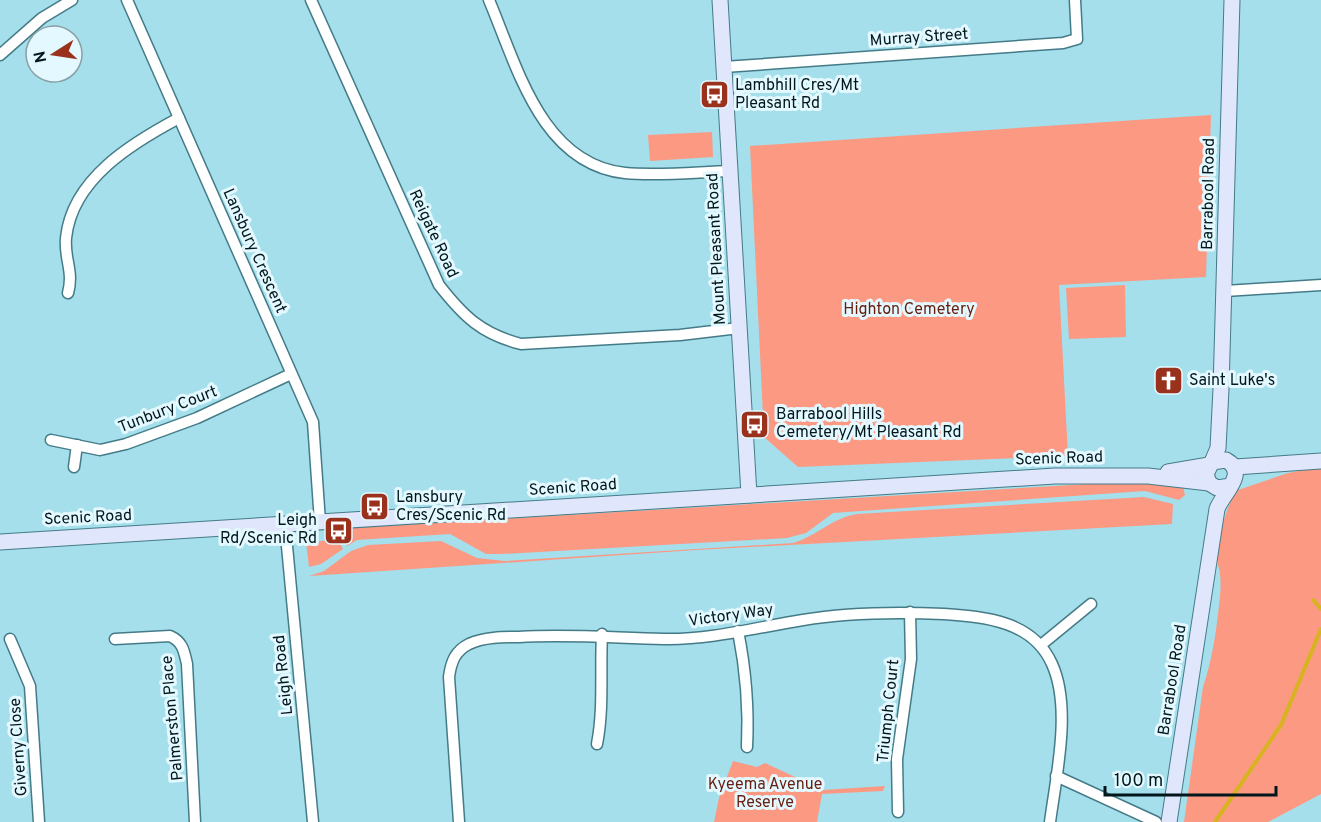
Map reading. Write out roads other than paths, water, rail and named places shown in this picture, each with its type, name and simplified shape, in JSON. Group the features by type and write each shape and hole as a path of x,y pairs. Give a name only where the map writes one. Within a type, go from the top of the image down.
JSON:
{"main road":[{"name":"Mount Pleasant Road","path":"720,0 749,495"},
{"name":"Barrabool Road","path":"1210,463 1218,448 1221,389 1232,0"},
{"name":"Barrabool Road","path":"1169,822 1217,507 1233,474 1227,448 1221,389"},
{"path":"1233,474 1218,459 1210,463 1206,474 1210,484 1222,489 1233,474 1270,464 1321,461"},
{"name":"Scenic Road","path":"1148,476 1210,463"},
{"name":"Scenic Road","path":"0,542 1055,476 1148,476 1210,484"},
{"name":"Barrabool Road","path":"1210,484 1217,507"}],"street":[{"path":"0,55 42,18 72,0"},
{"name":"Lansbury Crescent","path":"128,0 313,422 320,522"},
{"name":"Reigate Road","path":"311,0 439,285 459,310 476,325 498,338 521,344 680,335 739,328"},
{"path":"489,0 542,118 561,142 586,161 624,173 730,171"},
{"name":"Murray Street","path":"724,67 1063,43 1077,39 1075,0"},
{"path":"68,292 72,279 65,247 67,230 76,207 109,164 130,146 179,118"},
{"path":"1225,291 1321,285"},
{"name":"Tunbury Court","path":"51,440 100,450 126,444 197,418 291,374"},
{"path":"74,467 77,445"},
{"name":"Leigh Road","path":"285,525 313,822"},
{"path":"1041,645 1090,604"},
{"name":"Victory Way","path":"459,822 449,677 451,662 459,651 469,644 493,639 602,634 666,639 835,616 910,612 996,620 1012,624 1041,645 1053,665 1059,690 1061,720 1050,822"},
{"name":"Triumph Court","path":"898,812 897,759 911,659 910,612"},
{"path":"738,631 746,671 749,711 747,747"},
{"path":"597,744 603,715 600,678 602,634"},
{"name":"Palmerston Place","path":"115,639 170,636 178,640 184,649 187,664 195,822"},
{"name":"Giverny Close","path":"10,639 30,687 39,822"},
{"path":"1056,776 1156,822"}],"waterway":[{"path":"1313,600 1321,609"},
{"path":"1215,822 1281,725 1321,629"}],"place":[{"name":"Lambhill Cres/Mt Pleasant Rd","path":"714,95"},
{"name":"Saint Luke's","path":"1168,381"},
{"name":"Barrabool Hills Cemetery/Mt Pleasant Rd","path":"755,424"},
{"name":"Lansbury Cres/Scenic Rd","path":"375,507"},
{"name":"Leigh Rd/Scenic Rd","path":"338,530"}],"park label":[{"name":"Highton Cemetery","path":"909,310"},
{"name":"Kyeema Avenue Reserve","path":"765,794"}]}
